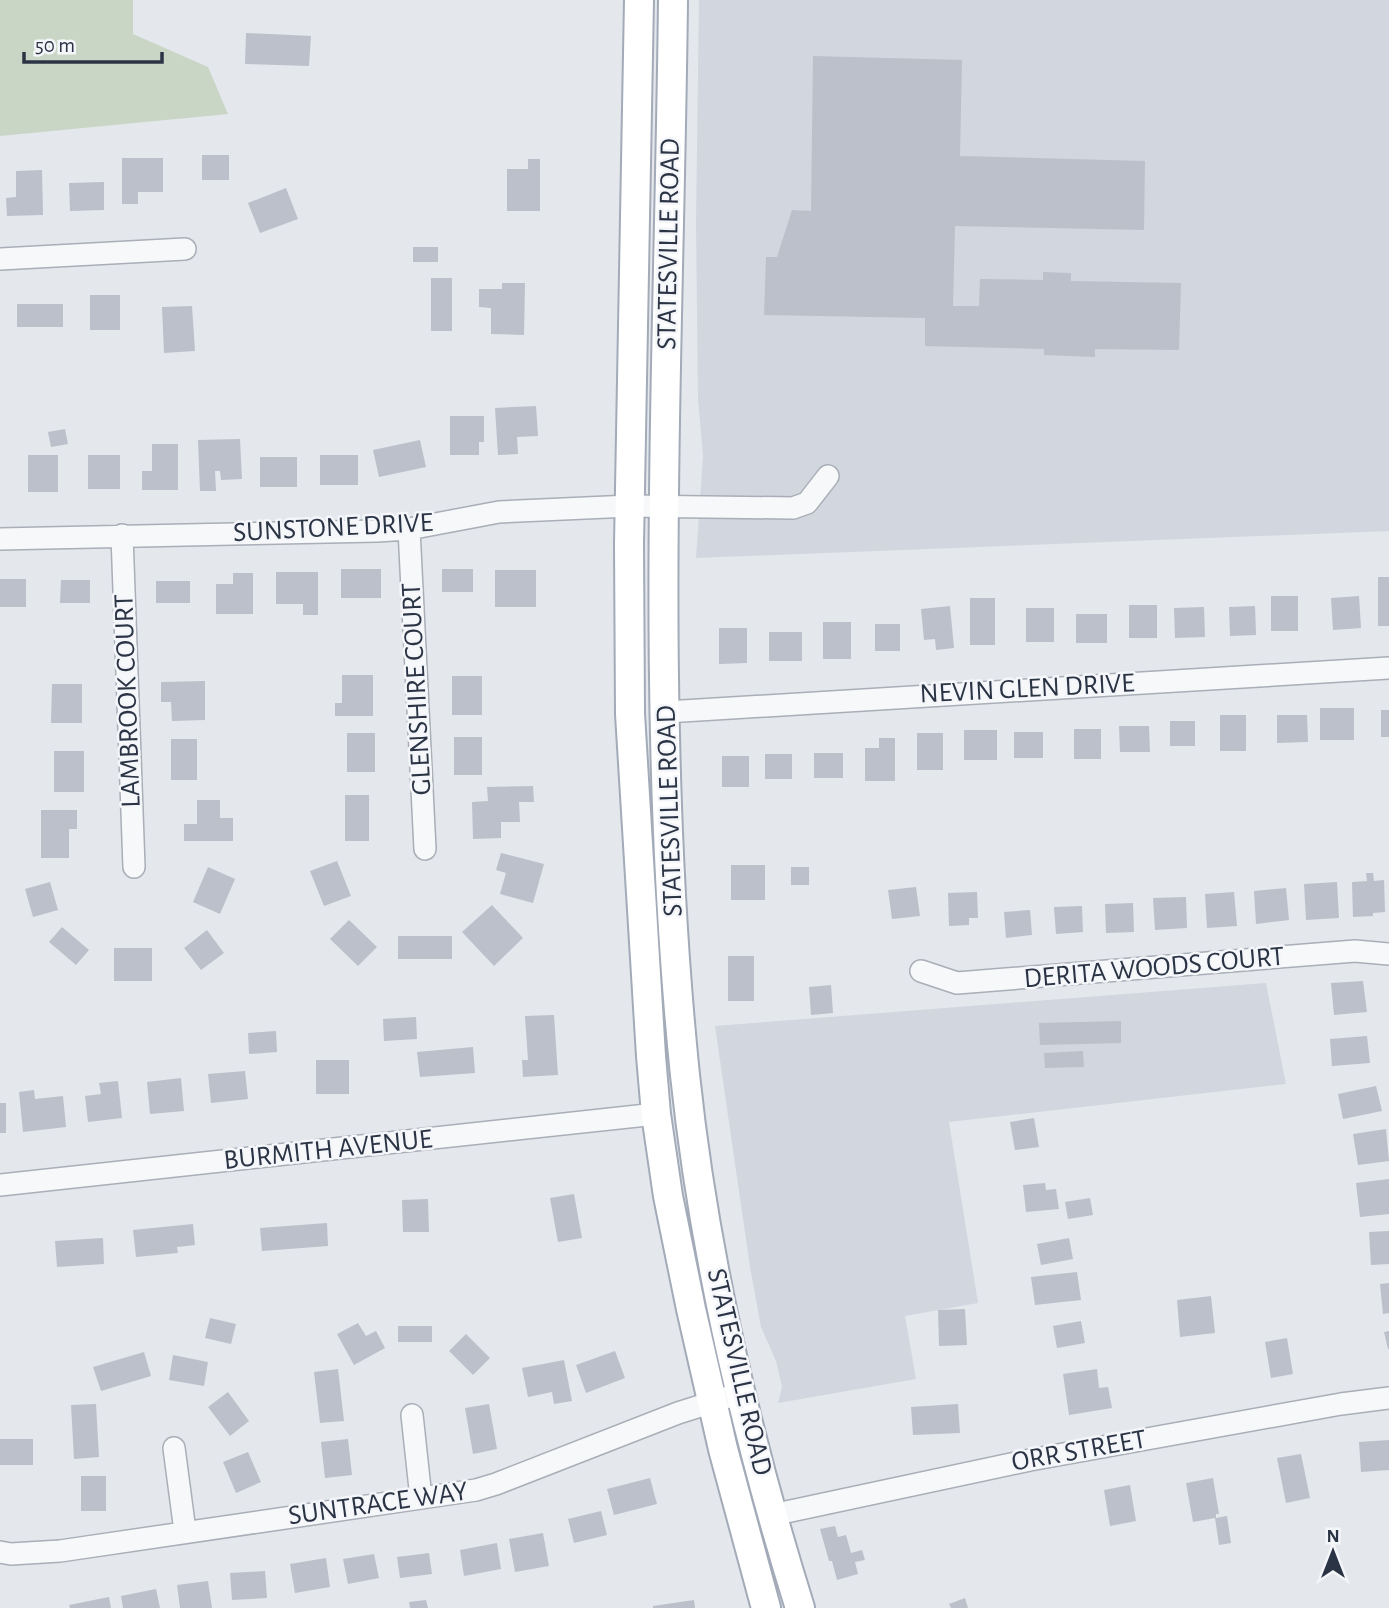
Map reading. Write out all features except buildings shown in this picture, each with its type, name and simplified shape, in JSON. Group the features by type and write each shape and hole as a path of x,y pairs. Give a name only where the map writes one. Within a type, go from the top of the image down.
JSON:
{"main road":[{"name":"STATESVILLE ROAD","path":"639,0 630,506 630,714 656,1114 668,1196 712,1402 766,1608"},
{"name":"STATESVILLE ROAD","path":"673,0 665,506 666,712 668,824 685,1075 710,1242 741,1393 772,1515 800,1608"}],"street":[{"path":"0,259 185,249"},
{"name":"SUNSTONE DRIVE","path":"0,539 409,529 499,512 630,506 793,508 807,503 828,476"},
{"name":"GLENSHIRE COURT","path":"409,529 425,849"},
{"name":"LAMBROOK COURT","path":"122,535 134,867"},
{"name":"NEVIN GLEN DRIVE","path":"666,712 1389,667"},
{"name":"DERITA WOODS COURT","path":"921,971 957,984 1355,951 1389,954"},
{"name":"BURMITH AVENUE","path":"0,1185 656,1114"},
{"name":"SUNTRACE WAY","path":"0,1552 10,1554 60,1551 463,1492 496,1484 678,1413 741,1393"},
{"name":"ORR STREET","path":"772,1515 1030,1460 1341,1404 1389,1398"},
{"path":"412,1415 421,1498"},
{"path":"174,1448 185,1531"}],"shaded area":[{"path":"699,0 1389,0 1389,531 696,558 703,456 698,399 696,222"},
{"path":"1266,983 1286,1084 949,1122 978,1303 905,1316 916,1379 778,1403 782,1387 776,1361 761,1327 715,1026"}],"green space":[{"path":"0,0 133,0 133,34 208,67 228,114 0,136"}]}
